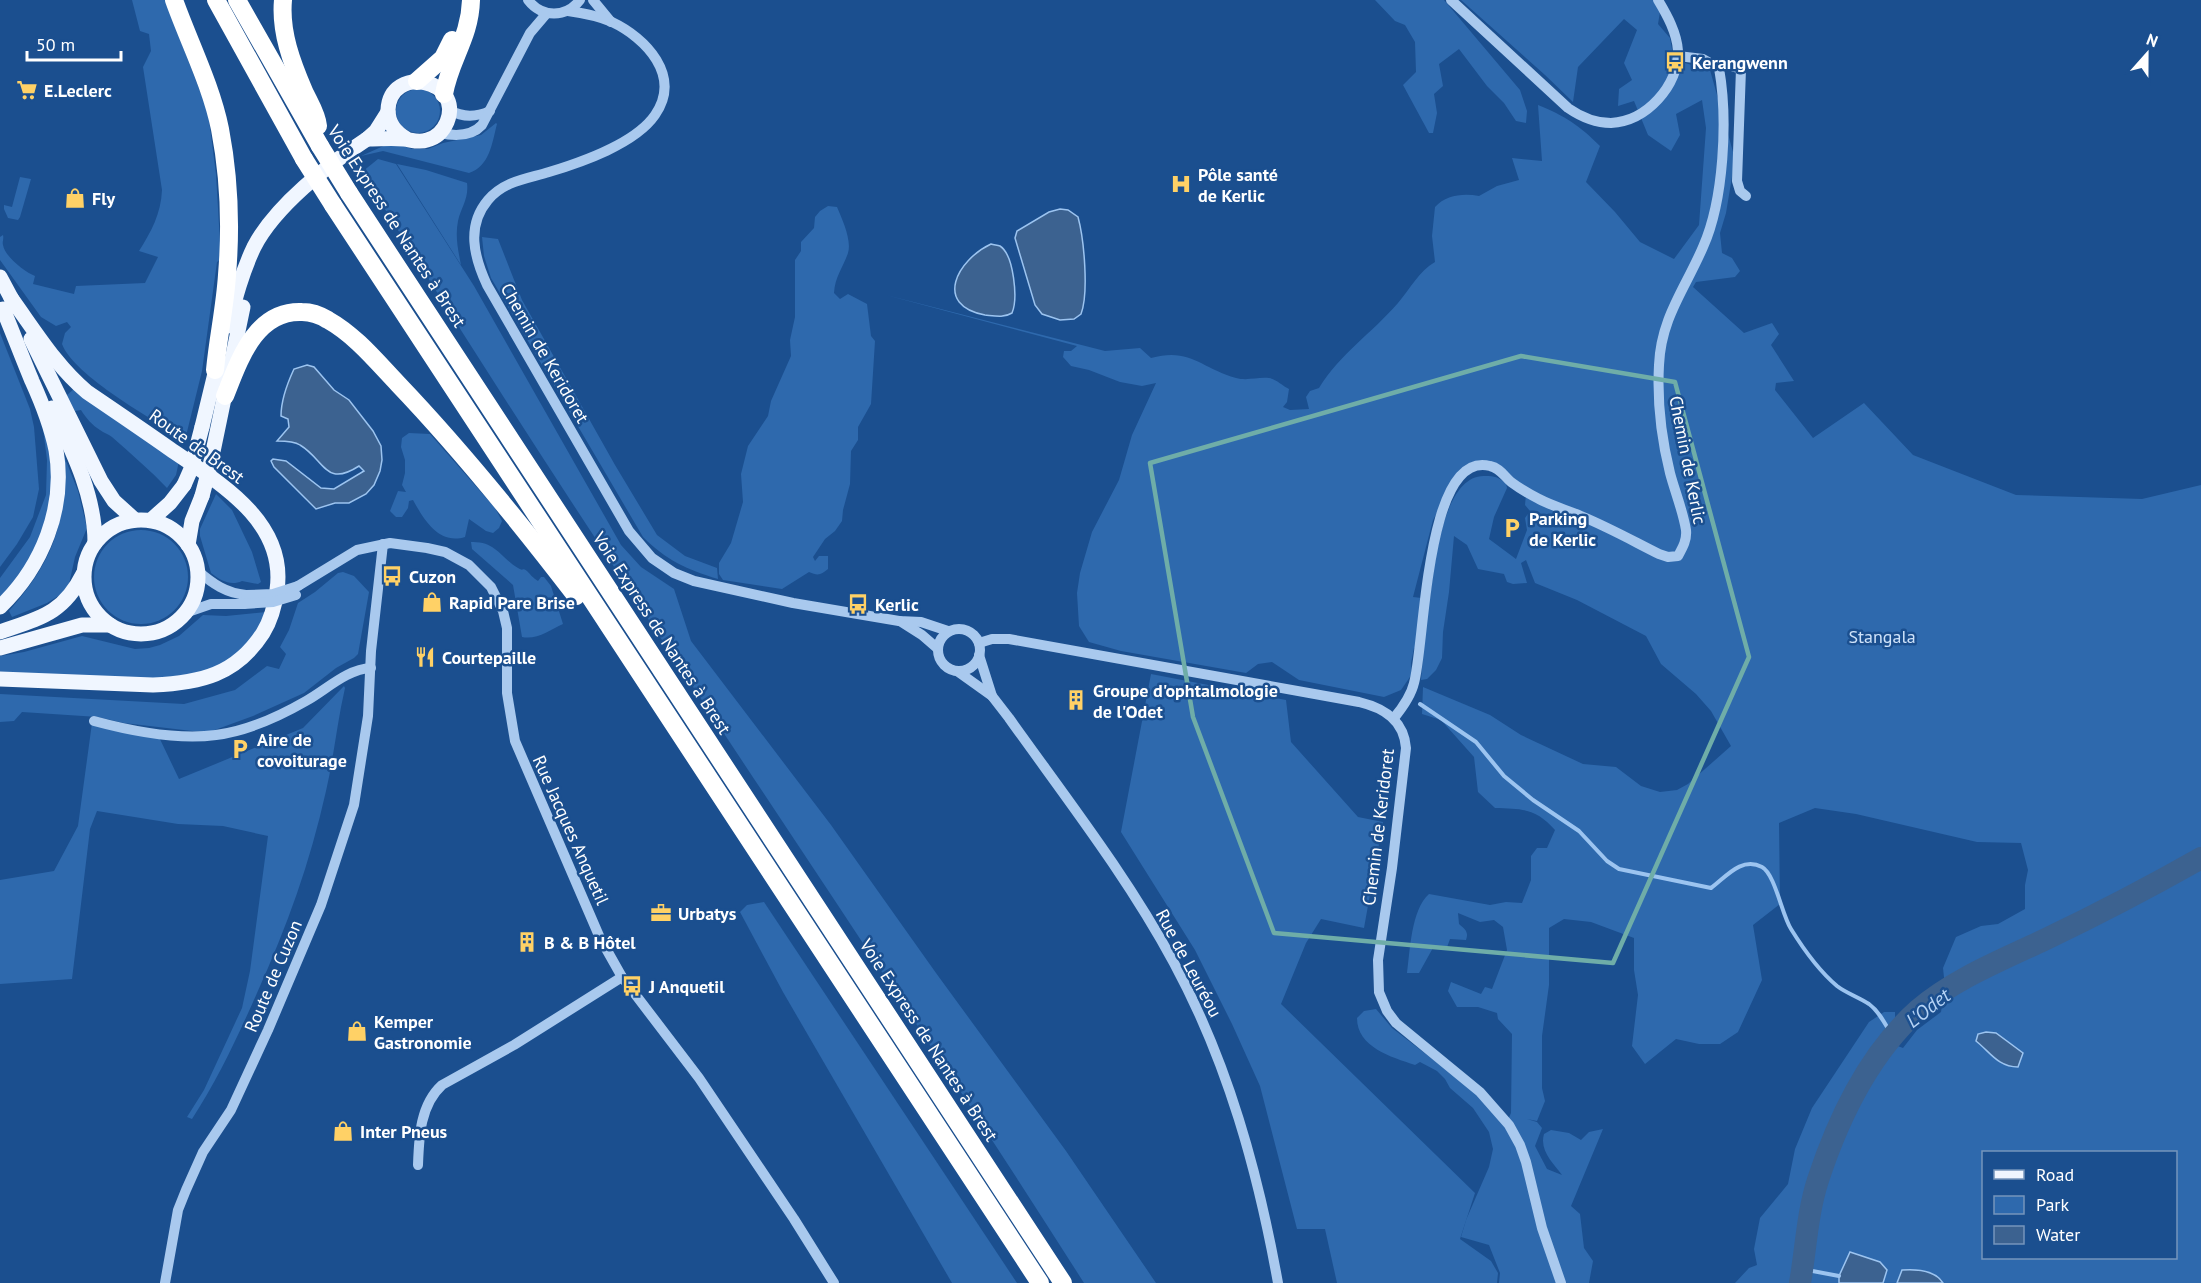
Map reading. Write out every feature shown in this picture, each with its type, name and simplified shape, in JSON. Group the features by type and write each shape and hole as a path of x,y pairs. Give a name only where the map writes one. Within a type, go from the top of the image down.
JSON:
{"highway":[{"path":"174,0 212,99 220,129 228,195 227,276 232,311 216,370"},
{"path":"216,0 304,159 333,205 1040,1283"},
{"name":"Voie Express de Nantes à Brest","path":"237,0 349,193 1064,1283"},
{"path":"283,0 284,29 288,47 295,70 318,121 320,146"},
{"path":"417,81 436,66 447,52 457,25 458,0"},
{"path":"447,102 450,71 469,25 471,0"},
{"path":"225,396 248,343 270,321 285,314 303,312 321,316 335,325 353,339 469,461 662,708"}],"main road":[{"path":"367,139 424,141 440,133 445,126 447,102 433,85 417,81 401,86 389,102 388,112 393,129 407,140"},
{"path":"188,545 192,521 202,496 218,434 225,396 232,311 251,266 277,227 282,210 306,186 376,131 388,112"},
{"name":"Route de Brest","path":"0,277 5,303 51,432 57,458 57,487 50,530 23,582 0,607"},
{"name":"Route de Brest","path":"5,303 101,481 114,501 135,520"},
{"name":"Route de Brest","path":"5,303 79,468 90,504 95,543"},
{"name":"Route de Brest","path":"0,680 153,685 178,684 214,676 234,664 254,646 268,625 278,585 277,566 268,537 242,502 217,481 72,380 5,303"},
{"path":"151,520 170,503 184,485 191,470 216,370"},
{"path":"0,632 62,605 74,592 83,574 87,557 95,543 112,527 135,520 151,520 166,525 188,545 195,558 198,571 196,593 185,613 171,625 154,632 127,632 110,625 100,617 90,603 84,586 83,574"},
{"path":"0,648 82,626 110,625"}],"street":[{"path":"440,133 456,135 473,132 482,125 530,33 547,13 533,6 528,0"},
{"path":"528,0 530,33"},
{"path":"568,11 580,0"},
{"name":"Chemin de Keridoret","path":"593,0 611,22 641,42 659,62 664,85 659,109 647,125 622,142 561,168 519,179 492,195 480,212 474,230 476,258 487,285 629,531 652,558 675,573 716,587 899,621 921,622 948,631"},
{"path":"1451,0 1568,108 1588,119 1617,122 1636,116 1659,99 1669,85 1676,66 1675,34 1658,0"},
{"name":"Chemin de Keridoret","path":"547,13 568,11 611,22"},
{"path":"1677,56 1703,59 1715,66 1722,63 1741,69 1737,181 1740,191 1746,196"},
{"name":"Chemin de Kerlic","path":"1394,718 1409,698 1416,675 1436,528 1452,488 1469,468 1480,465 1492,466 1511,482 1538,498 1659,554 1668,557 1678,556 1684,546 1686,530 1670,470 1659,410 1659,364 1662,334 1666,322 1703,246 1711,224 1723,148 1721,84 1719,68 1715,66"},
{"path":"447,102 456,113 472,116 490,111"},
{"path":"185,613 203,606 297,590 357,550 383,544"},
{"name":"Route de Cuzon","path":"165,1283 178,1210 189,1180 203,1152 231,1110 254,1063 310,935 333,872 357,788 368,716 383,544"},
{"name":"Rue Jacques Anquetil","path":"383,544 408,544 445,552 476,571 495,594 507,628 507,693 515,741 600,938 622,977 699,1078 834,1283"},
{"path":"198,571 218,587 245,599"},
{"name":"Chemin de Keridoret","path":"899,621 922,635 937,648"},
{"path":"954,628 966,629 976,637 979,643 979,655 971,668 952,670 941,662 937,648 940,638 954,628"},
{"path":"979,643 992,639 1009,639 1218,676 1359,702 1380,708 1394,718"},
{"name":"Rue de Leuréou","path":"979,655 992,696 1112,862 1154,928 1190,993 1225,1076 1247,1142 1262,1199 1278,1283"},
{"path":"94,720 128,729 169,734 201,736 229,733 292,709 355,671 371,668"},
{"name":"Rue de Leuréou","path":"957,671 992,696"},
{"name":"Chemin de Keridoret","path":"1394,718 1404,734 1405,759 1380,948 1378,983 1383,1003 1392,1018 1495,1107 1515,1136 1526,1162 1542,1228 1561,1283"},
{"path":"418,1165 423,1119 433,1093 442,1085 514,1045 622,977"}],"highlighted area":[{"path":"1521,356 1675,382 1749,657 1613,963 1274,933 1193,717 1150,463"}],"green space":[{"path":"132,0 165,0 208,112 216,174 221,259 217,262 202,371 185,440 116,396 82,370 62,344 65,333 71,327 67,322 56,326 41,317 0,260 0,237 3,235 3,244 7,254 16,264 35,276 33,284 74,294 76,286 145,283 158,257 139,251 155,222 162,190 143,67 151,51 149,34 140,31"},
{"path":"1375,0 1444,0 1520,90 1527,111 1526,123 1516,121 1459,49 1439,64 1443,86 1434,94 1437,113 1433,133 1429,133 1403,85 1416,72 1415,42 1405,25 1395,21"},
{"name":"Stangala","path":"1461,0 1662,0 1658,24 1670,38 1674,60 1710,70 1735,159 1726,213 1720,233 1722,253 1732,258 1740,271 1735,277 1696,282 1693,287 1744,333 1772,323 1779,334 1771,345 1794,381 1776,383 1775,390 1813,438 1864,403 1913,455 2016,495 2142,499 2201,485 2201,1283 1883,1283 1887,1270 1839,1276 1839,1283 1735,1283 1749,1268 1757,1265 1754,1249 1760,1218 1788,1184 1795,1149 1812,1108 1869,1022 1884,1012 1895,1012 1895,1045 1903,1048 1917,1030 1941,1012 1945,987 1943,968 1956,937 1981,926 1998,924 2025,909 2025,885 2028,870 2021,843 1977,842 1856,814 1815,808 1779,823 1780,904 1753,925 1762,980 1738,1032 1720,1044 1699,1044 1676,1039 1645,1064 1632,1046 1638,995 1634,970 1634,938 1591,922 1564,919 1549,928 1549,985 1542,1036 1542,1088 1545,1101 1537,1121 1527,1119 1537,1122 1542,1128 1535,1146 1547,1169 1562,1175 1545,1152 1544,1134 1551,1130 1569,1133 1581,1140 1589,1132 1603,1129 1571,1206 1580,1214 1584,1248 1593,1261 1589,1283 1499,1283 1500,1273 1489,1245 1461,1237 1489,1167 1493,1149 1489,1132 1473,1108 1450,1088 1437,1071 1420,1062 1415,1065 1396,1058 1369,1044 1359,1028 1357,1018 1364,1011 1376,1009 1392,1028 1474,1091 1506,1124 1511,1113 1512,1034 1498,1019 1497,1013 1478,1007 1457,1007 1448,991 1451,982 1481,994 1485,987 1492,989 1507,950 1503,927 1494,920 1480,922 1458,913 1459,924 1467,933 1466,940 1450,939 1446,950 1434,946 1419,973 1407,973 1412,931 1418,910 1429,894 1490,905 1506,902 1522,903 1531,880 1531,856 1537,848 1547,848 1555,830 1541,817 1528,811 1495,808 1478,792 1474,757 1441,720 1422,714 1423,687 1490,715 1521,735 1583,764 1616,767 1641,786 1660,792 1677,790 1688,784 1731,746 1711,711 1696,694 1661,664 1646,636 1577,600 1535,583 1526,560 1521,563 1527,583 1513,584 1507,582 1504,574 1478,569 1467,545 1454,536 1442,658 1436,670 1427,679 1421,680 1423,655 1414,648 1411,663 1412,674 1401,690 1384,697 1299,680 1272,662 1258,664 1246,673 1121,651 1089,642 1079,626 1077,593 1080,573 1092,532 1119,480 1132,435 1156,383 1142,386 1120,382 1071,366 1063,357 1064,351 1071,351 1077,346 886,295 1105,351 1140,348 1151,358 1164,355 1186,357 1236,378 1272,379 1289,389 1287,402 1283,407 1290,410 1309,409 1306,397 1310,391 1319,388 1346,354 1388,314 1424,270 1435,262 1432,236 1435,207 1450,197 1479,196 1497,186 1519,180 1512,158 1542,161 1538,105 1571,122 1600,146 1586,182 1640,242 1674,259 1699,225 1706,128 1702,100 1676,114 1680,135 1671,151 1648,135 1634,101 1618,106 1619,89 1632,80 1624,63 1637,30 1624,19 1578,67 1573,102","holes":["1482,460 1502,468 1526,494 1525,505 1530,511 1525,518 1527,530 1516,559 1489,539 1494,517 1507,488 1506,483 1491,476 1471,479 1459,490 1443,525 1430,599 1413,597 1433,520 1450,482 1462,468 1471,463"]},
{"path":"418,89 427,90 434,95 439,102 439,120 434,127 427,132 418,133 409,132 402,127 397,120 396,111 397,102 402,95 409,90"},
{"path":"496,123 486,159 476,170 469,173 383,151 361,156 388,144 397,144 412,149 428,149 443,143 481,135"},
{"path":"378,159 396,164 474,286 621,545 641,567 674,589 691,641 831,825 1066,1151 1156,1283 1084,1283 904,1005 539,452 362,172"},
{"path":"397,164 426,170 467,183 466,198 457,227 461,265"},
{"path":"20,177 31,179 18,220 8,218 4,205 12,207"},
{"path":"828,206 837,207 849,242 848,253 834,293 840,299 848,294 867,304 871,336 875,341 871,404 858,427 858,440 851,451 850,484 842,521 825,539 813,557 815,561 819,556 828,556 828,569 821,574 809,572 782,589 723,580 719,574 719,563 731,543 743,502 741,474 748,446 768,416 771,401 791,356 790,340 795,317 795,260 801,251 801,242 814,228 815,217"},
{"path":"482,237 498,239 522,300 657,535 685,556 717,568 718,579 677,563 643,537 491,278 484,256"},
{"path":"0,333 30,409 34,427 39,489 33,517 0,567"},
{"path":"75,388 179,461 176,475 167,488 112,437 92,424 81,410 75,411 66,396"},
{"path":"42,420 47,431 53,489 41,543 0,602 0,578 30,537 46,495 47,460"},
{"path":"409,433 430,434 495,508 502,521 499,528 493,533 486,531 469,519 465,537 456,539 433,529 413,500 409,501 408,508 402,517 396,517 390,511 398,491 406,492 402,485 405,460 401,447 402,438"},
{"path":"64,456 78,491 87,528 75,557 69,584 63,593 47,603 12,617 9,611 35,577 54,540 61,512"},
{"path":"216,494 232,510 252,552 261,582 258,584 242,581 226,582 211,573 200,529"},
{"path":"141,530 159,533 175,543 185,559 188,577 185,595 175,611 159,621 141,624 123,621 107,611 97,595 94,577 97,559 107,543 123,533"},
{"path":"471,542 480,542 492,547 538,581 544,577 551,586 563,624 538,636 522,637 513,585 472,549"},
{"path":"343,572 354,576 369,592 358,654 304,693 253,716 212,731 192,731 124,723 98,717 22,712 14,721 0,722 0,694 184,704 235,690 267,666 279,669 286,654 280,647 289,630 298,603 338,573"},
{"path":"266,612 256,633 237,655 208,671 163,679 0,673 0,656 24,652 82,636 135,649 149,648 179,636 203,615 226,616"},
{"path":"1151,674 1286,700 1291,742 1358,817 1383,822 1364,928 1321,919 1306,943 1281,1004 1475,1193 1460,1239 1491,1261 1498,1273 1497,1283 1337,1283 1325,1229 1297,1229 1260,1086 1195,950 1121,832"},
{"path":"344,686 326,791 313,844 297,894 268,968 242,1025 219,1073 192,1119 187,1117 204,1090 242,1008 250,971 268,836 223,826 178,824 97,811 90,829 72,979 0,984 0,880 54,871 78,826 92,723 158,735 179,779 303,728"},
{"path":"764,902 1017,1283 952,1283 783,992 740,912 747,905"}],"water":[{"path":"1060,209 1068,210 1078,217 1084,252 1085,293 1081,314 1074,319 1060,320 1042,314 1035,305 1015,238 1017,231 1049,212"},
{"path":"991,244 1000,246 1005,251 1012,267 1015,298 1012,313 1006,316 985,315 969,310 959,302 955,292 960,271 968,260"},
{"path":"307,365 314,367 334,390 349,400 373,431 381,446 382,460 374,485 366,494 349,503 335,503 316,509 274,467 271,461 273,459 286,461 321,488 334,489 364,471 359,466 348,472 332,473 300,445 277,441 289,427 288,419 281,416 281,410 289,380 294,369"},
{"path":"1996,1033 2023,1053 2018,1067 2000,1062 1976,1041 1978,1034"},
{"path":"1850,1252 1880,1262 1887,1270 1883,1283 1839,1283 1839,1276"},
{"path":"1902,1270 1919,1270 1930,1273 1943,1283 1897,1283"}],"waterway":[{"path":"1420,704 1476,742 1504,776 1533,800 1579,831 1607,861 1619,869 1711,888 1740,866 1754,864 1762,867 1771,878 1788,923 1801,945 1837,986 1873,1007 1893,1037"},
{"name":"L'Odet","path":"1800,1283 1811,1206 1826,1157 1857,1089 1870,1067 1900,1027 1932,999 1963,980 2104,910 2201,858"},
{"path":"1802,1269 1839,1276"}],"place":[{"name":"Kerangwenn","path":"1675,62"},
{"name":"E.Leclerc","path":"27,90"},
{"name":"Pôle santé de Kerlic","path":"1181,184"},
{"name":"Fly","path":"75,198"},
{"name":"Parking de Kerlic","path":"1512,528"},
{"name":"Cuzon","path":"392,576"},
{"name":"Rapid Pare Brise","path":"432,602"},
{"name":"Kerlic","path":"858,604"},
{"name":"Courtepaille","path":"425,657"},
{"name":"Groupe d'ophtalmologie de l'Odet","path":"1076,700"},
{"name":"Aire de covoiturage","path":"240,749"},
{"name":"Urbatys","path":"661,913"},
{"name":"B & B Hôtel","path":"527,942"},
{"name":"J Anquetil","path":"632,986"},
{"name":"Kemper Gastronomie","path":"357,1031"},
{"name":"Inter Pneus","path":"343,1131"}]}
